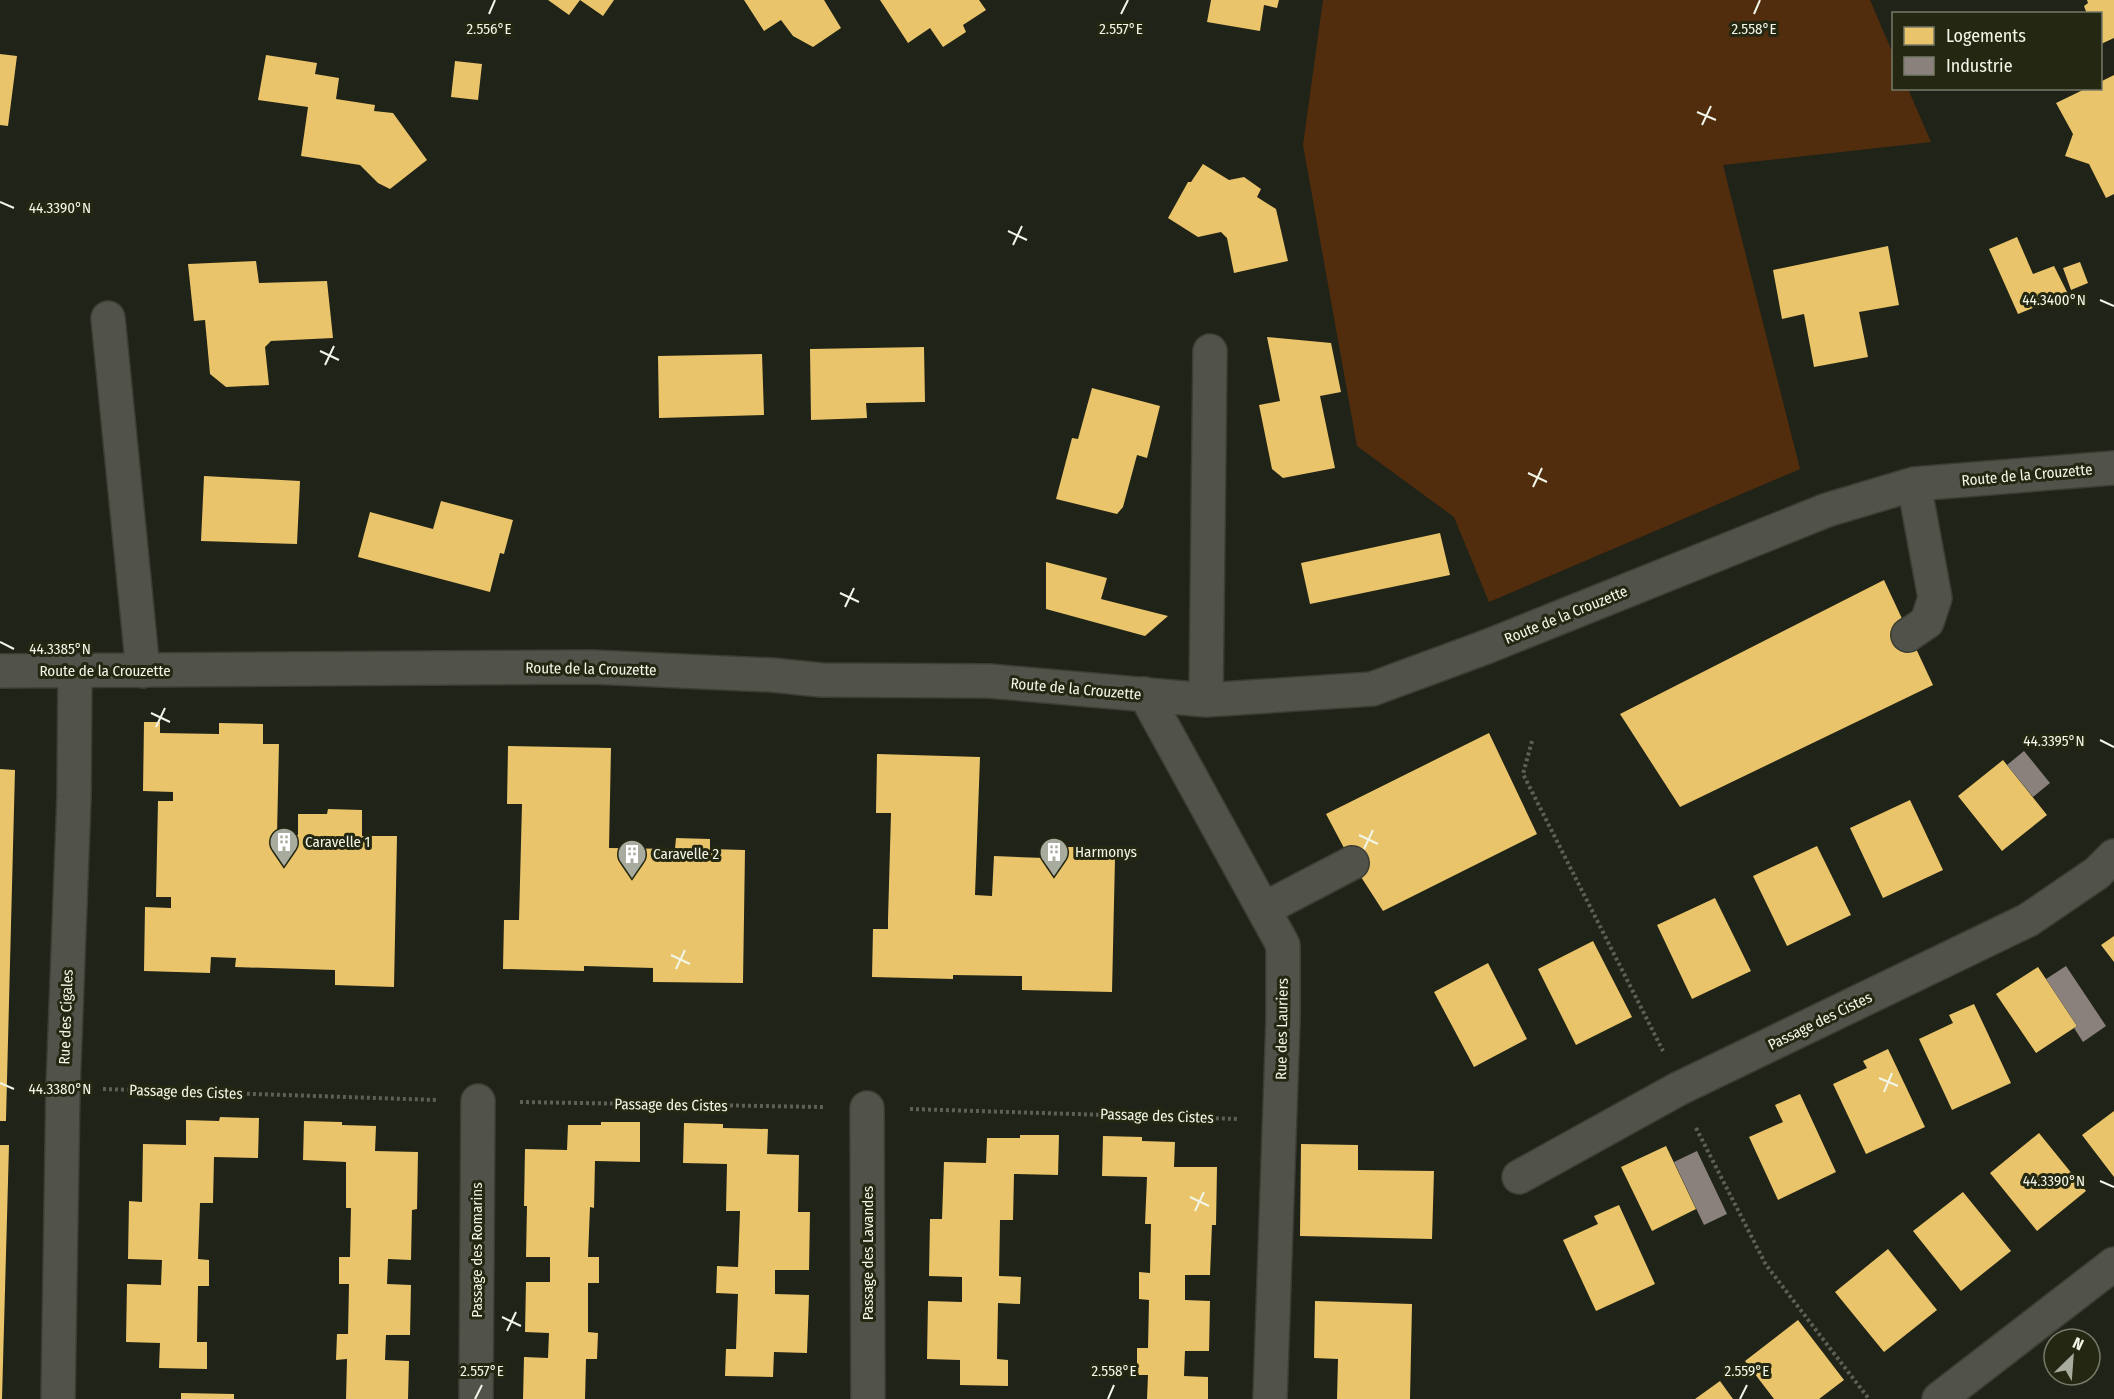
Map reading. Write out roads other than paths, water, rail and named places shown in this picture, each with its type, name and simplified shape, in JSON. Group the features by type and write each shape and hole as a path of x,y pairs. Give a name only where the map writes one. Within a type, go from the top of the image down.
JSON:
{"street":[{"path":"108,318 143,671"},
{"path":"1206,700 1210,351"},
{"name":"Route de la Crouzette","path":"0,671 592,667 772,675 821,680 988,681 1206,700 1372,689 1486,647 1827,510 1914,484 2114,468"},
{"path":"1908,635 1928,622 1935,598 1914,484"},
{"name":"Rue des Cigales","path":"58,1399 63,1088 74,796 75,672"},
{"name":"Rue des Lauriers","path":"1146,694 1283,945 1284,1020 1270,1399"},
{"name":"Passage des Cistes","path":"1519,1177 1678,1089 2028,920 2097,873 2114,856"},
{"path":"1264,909 1352,863"},
{"name":"Passage des Romarins","path":"476,1399 478,1101"},
{"name":"Passage des Lavandes","path":"867,1107 868,1399"},
{"path":"1939,1399 2114,1264"}],"place":[{"name":"Caravelle 1","path":"284,868"},
{"name":"Harmonys","path":"1054,878"},
{"name":"Caravelle 2","path":"632,880"}]}
